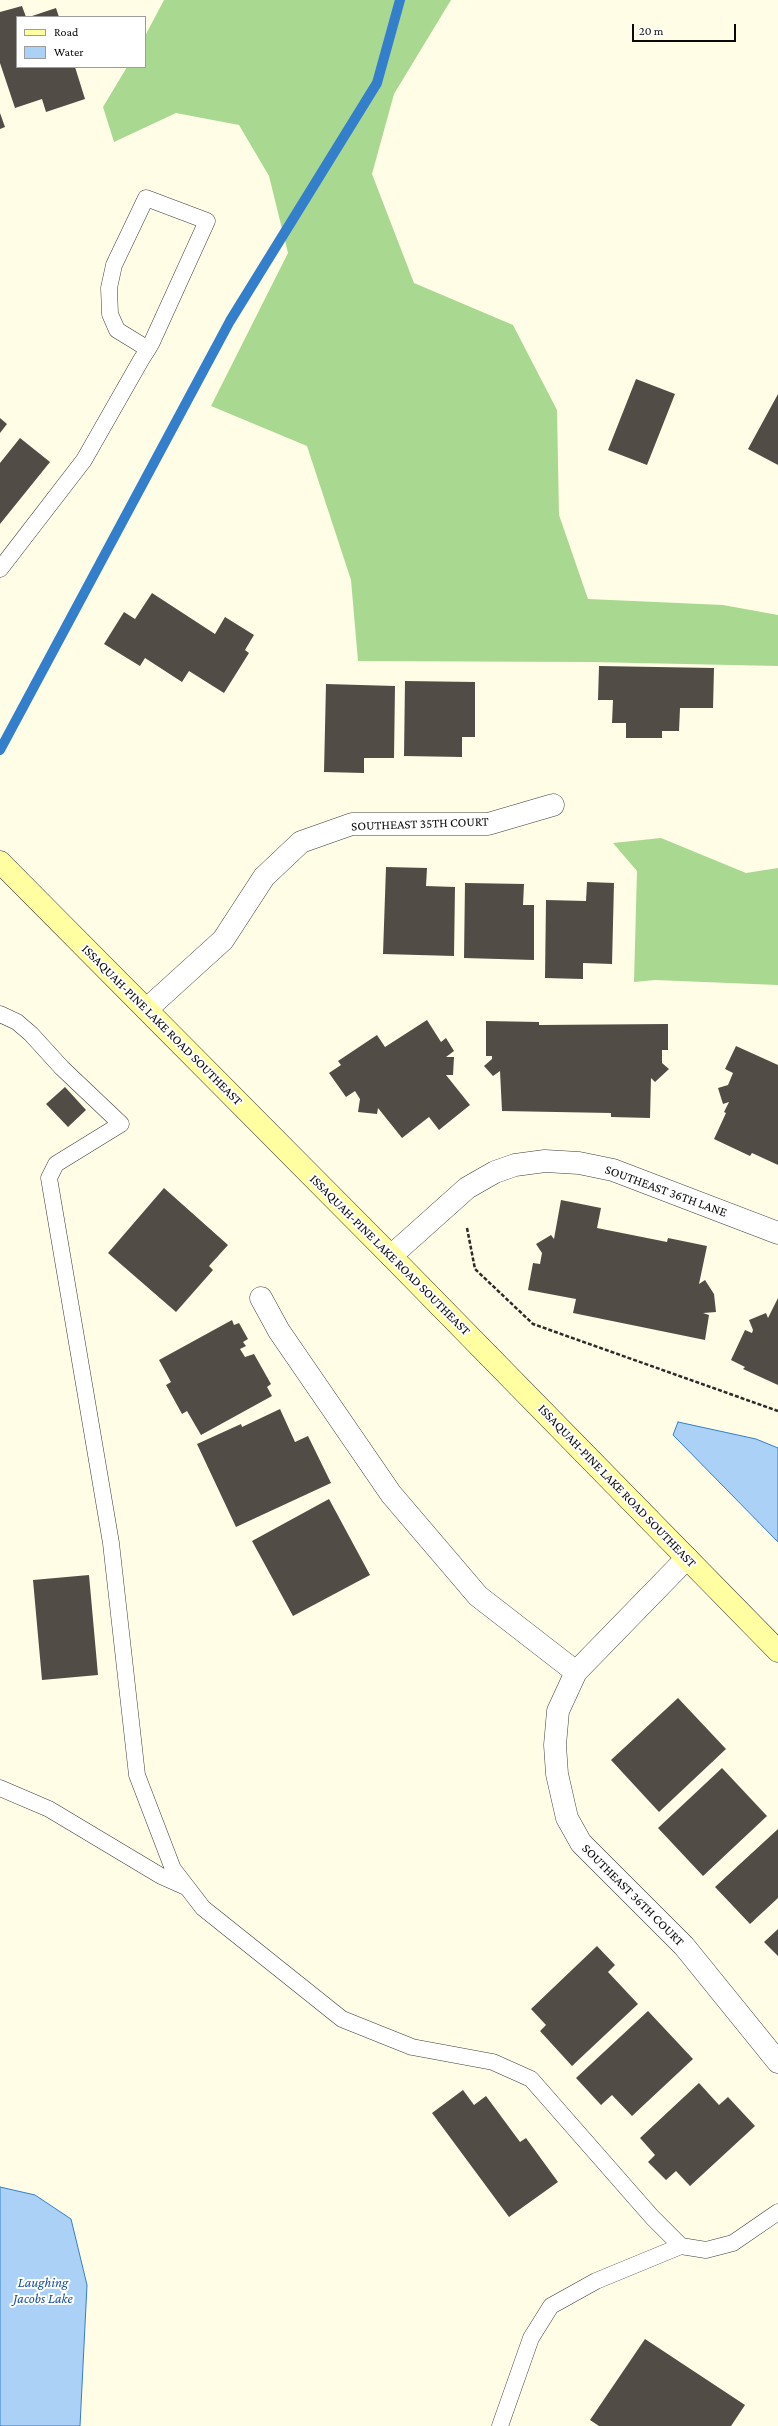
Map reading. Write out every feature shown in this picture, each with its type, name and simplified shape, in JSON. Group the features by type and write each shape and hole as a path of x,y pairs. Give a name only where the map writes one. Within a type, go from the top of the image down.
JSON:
{"main road":[{"name":"ISSAQUAH-PINE LAKE ROAD SOUTHEAST","path":"0,862 391,1256 778,1651"}],"street":[{"name":"SOUTHEAST 35TH COURT","path":"147,1009 224,940 264,878 301,842 352,824 488,824 553,805"},
{"name":"SOUTHEAST 36TH LANE","path":"391,1256 467,1188 495,1172 515,1165 545,1161 580,1163 614,1170 778,1232"},
{"path":"261,1298 279,1331 391,1494 478,1596 576,1672"},
{"name":"SOUTHEAST 36TH COURT","path":"687,1558 576,1672 558,1711 555,1745 557,1774 567,1818 581,1843 684,1946 778,2062"}],"lane":[{"path":"0,569 84,460 148,349 208,221 146,198 114,265 109,288 110,314 117,330 148,349"},
{"path":"0,1014 17,1022 31,1034 62,1068 121,1124 56,1164 49,1178 111,1543 137,1775 173,1869 203,1908 342,2019 412,2047 493,2062 531,2079 652,2218 681,2246"},
{"path":"0,1788 49,1809 161,1876 189,1889"},
{"path":"500,2426 531,2338 550,2306 596,2281 681,2246 706,2250 733,2243 778,2212"}],"path":[{"path":"467,1188 467,1235 475,1269 532,1324 778,1411"}],"green space":[{"path":"164,0 451,0 394,94 372,174 414,283 513,325 557,410 559,515 588,599 723,605 778,615 778,666 591,662 358,661 351,580 307,446 211,406 288,253 269,176 239,125 176,113 114,142 103,107 126,68 146,68 146,34"},
{"path":"661,838 746,873 778,868 778,985 655,980 634,982 637,871 613,843"}],"water":[{"path":"678,1422 756,1439 778,1448 778,1542 673,1435"},
{"name":"Laughing Jacobs Lake","path":"0,2187 35,2195 71,2219 87,2285 80,2426 0,2426"}],"building":[{"path":"22,6 26,16 16,16 16,68 75,68 85,99 46,112 42,99 15,108 0,63 0,12"},
{"path":"56,8 59,16 32,16"},
{"path":"0,113 5,127 0,129"},
{"path":"636,379 675,394 647,465 608,450"},
{"path":"778,394 778,465 748,449"},
{"path":"0,418 7,424 0,433"},
{"path":"20,438 50,462 0,524 0,463"},
{"path":"152,593 215,634 225,617 254,635 245,650 249,653 224,693 189,671 182,682 145,658 140,666 104,644 124,612 135,619"},
{"path":"599,666 714,668 713,708 680,708 679,731 662,731 662,738 626,738 626,723 612,723 613,700 598,700"},
{"path":"405,681 475,682 475,737 462,737 462,757 404,756"},
{"path":"326,684 395,686 394,758 364,758 364,773 324,772"},
{"path":"386,867 427,868 426,886 455,887 454,956 383,954"},
{"path":"587,882 614,883 612,964 583,963 583,979 545,978 546,900 586,901"},
{"path":"465,883 524,884 523,905 534,905 534,960 464,958"},
{"path":"427,1020 441,1042 446,1038 454,1051 446,1057 454,1057 453,1075 446,1075 470,1105 439,1130 429,1117 402,1138 378,1108 377,1114 358,1112 360,1099 355,1091 346,1097 329,1073 341,1065 338,1061 377,1035 385,1047"},
{"path":"486,1021 539,1022 539,1025 668,1024 668,1050 662,1050 662,1063 669,1069 655,1082 651,1078 650,1118 611,1117 611,1113 502,1111 500,1071 493,1076 484,1066 492,1059 492,1056 486,1056"},
{"path":"736,1046 778,1065 778,1165 752,1153 750,1156 714,1139 726,1113 724,1112 729,1102 723,1104 718,1088 728,1085 733,1073 725,1069"},
{"path":"65,1087 86,1110 68,1127 46,1104"},
{"path":"164,1188 228,1245 209,1266 213,1270 176,1312 108,1253"},
{"path":"561,1200 601,1208 597,1228 667,1242 668,1238 707,1246 699,1284 705,1280 714,1294 716,1312 703,1313 709,1315 705,1340 573,1313 576,1299 528,1290 533,1263 540,1264 542,1253 536,1244 551,1235 554,1239"},
{"path":"778,1298 778,1385 743,1369 745,1367 731,1360 745,1330 752,1333 753,1330 749,1320 766,1313 768,1318"},
{"path":"232,1320 234,1325 239,1323 248,1339 243,1342 246,1346 240,1349 245,1357 254,1354 271,1384 267,1387 272,1396 201,1435 187,1411 182,1414 166,1385 171,1382 159,1360"},
{"path":"280,1409 295,1442 308,1436 331,1483 236,1527 197,1444 241,1424 242,1427"},
{"path":"329,1499 370,1575 293,1616 252,1541"},
{"path":"89,1575 98,1675 42,1680 33,1580"},
{"path":"678,1698 726,1749 659,1812 611,1760"},
{"path":"722,1768 767,1816 703,1876 658,1828"},
{"path":"778,1829 778,1898 750,1924 715,1887"},
{"path":"778,1929 778,1956 764,1942"},
{"path":"597,1946 615,1965 608,1972 638,2004 572,2066 540,2031 546,2025 531,2009"},
{"path":"648,2011 693,2059 632,2116 612,2095 601,2105 576,2078"},
{"path":"699,2083 719,2105 728,2097 755,2126 690,2186 676,2171 666,2180 648,2162 655,2155 640,2138"},
{"path":"463,2090 474,2105 486,2096 520,2142 526,2138 558,2182 509,2217 432,2113"},
{"path":"645,2339 745,2405 731,2426 599,2426 590,2420"}],"waterway":[{"path":"0,750 230,321 377,83 400,0"}]}
